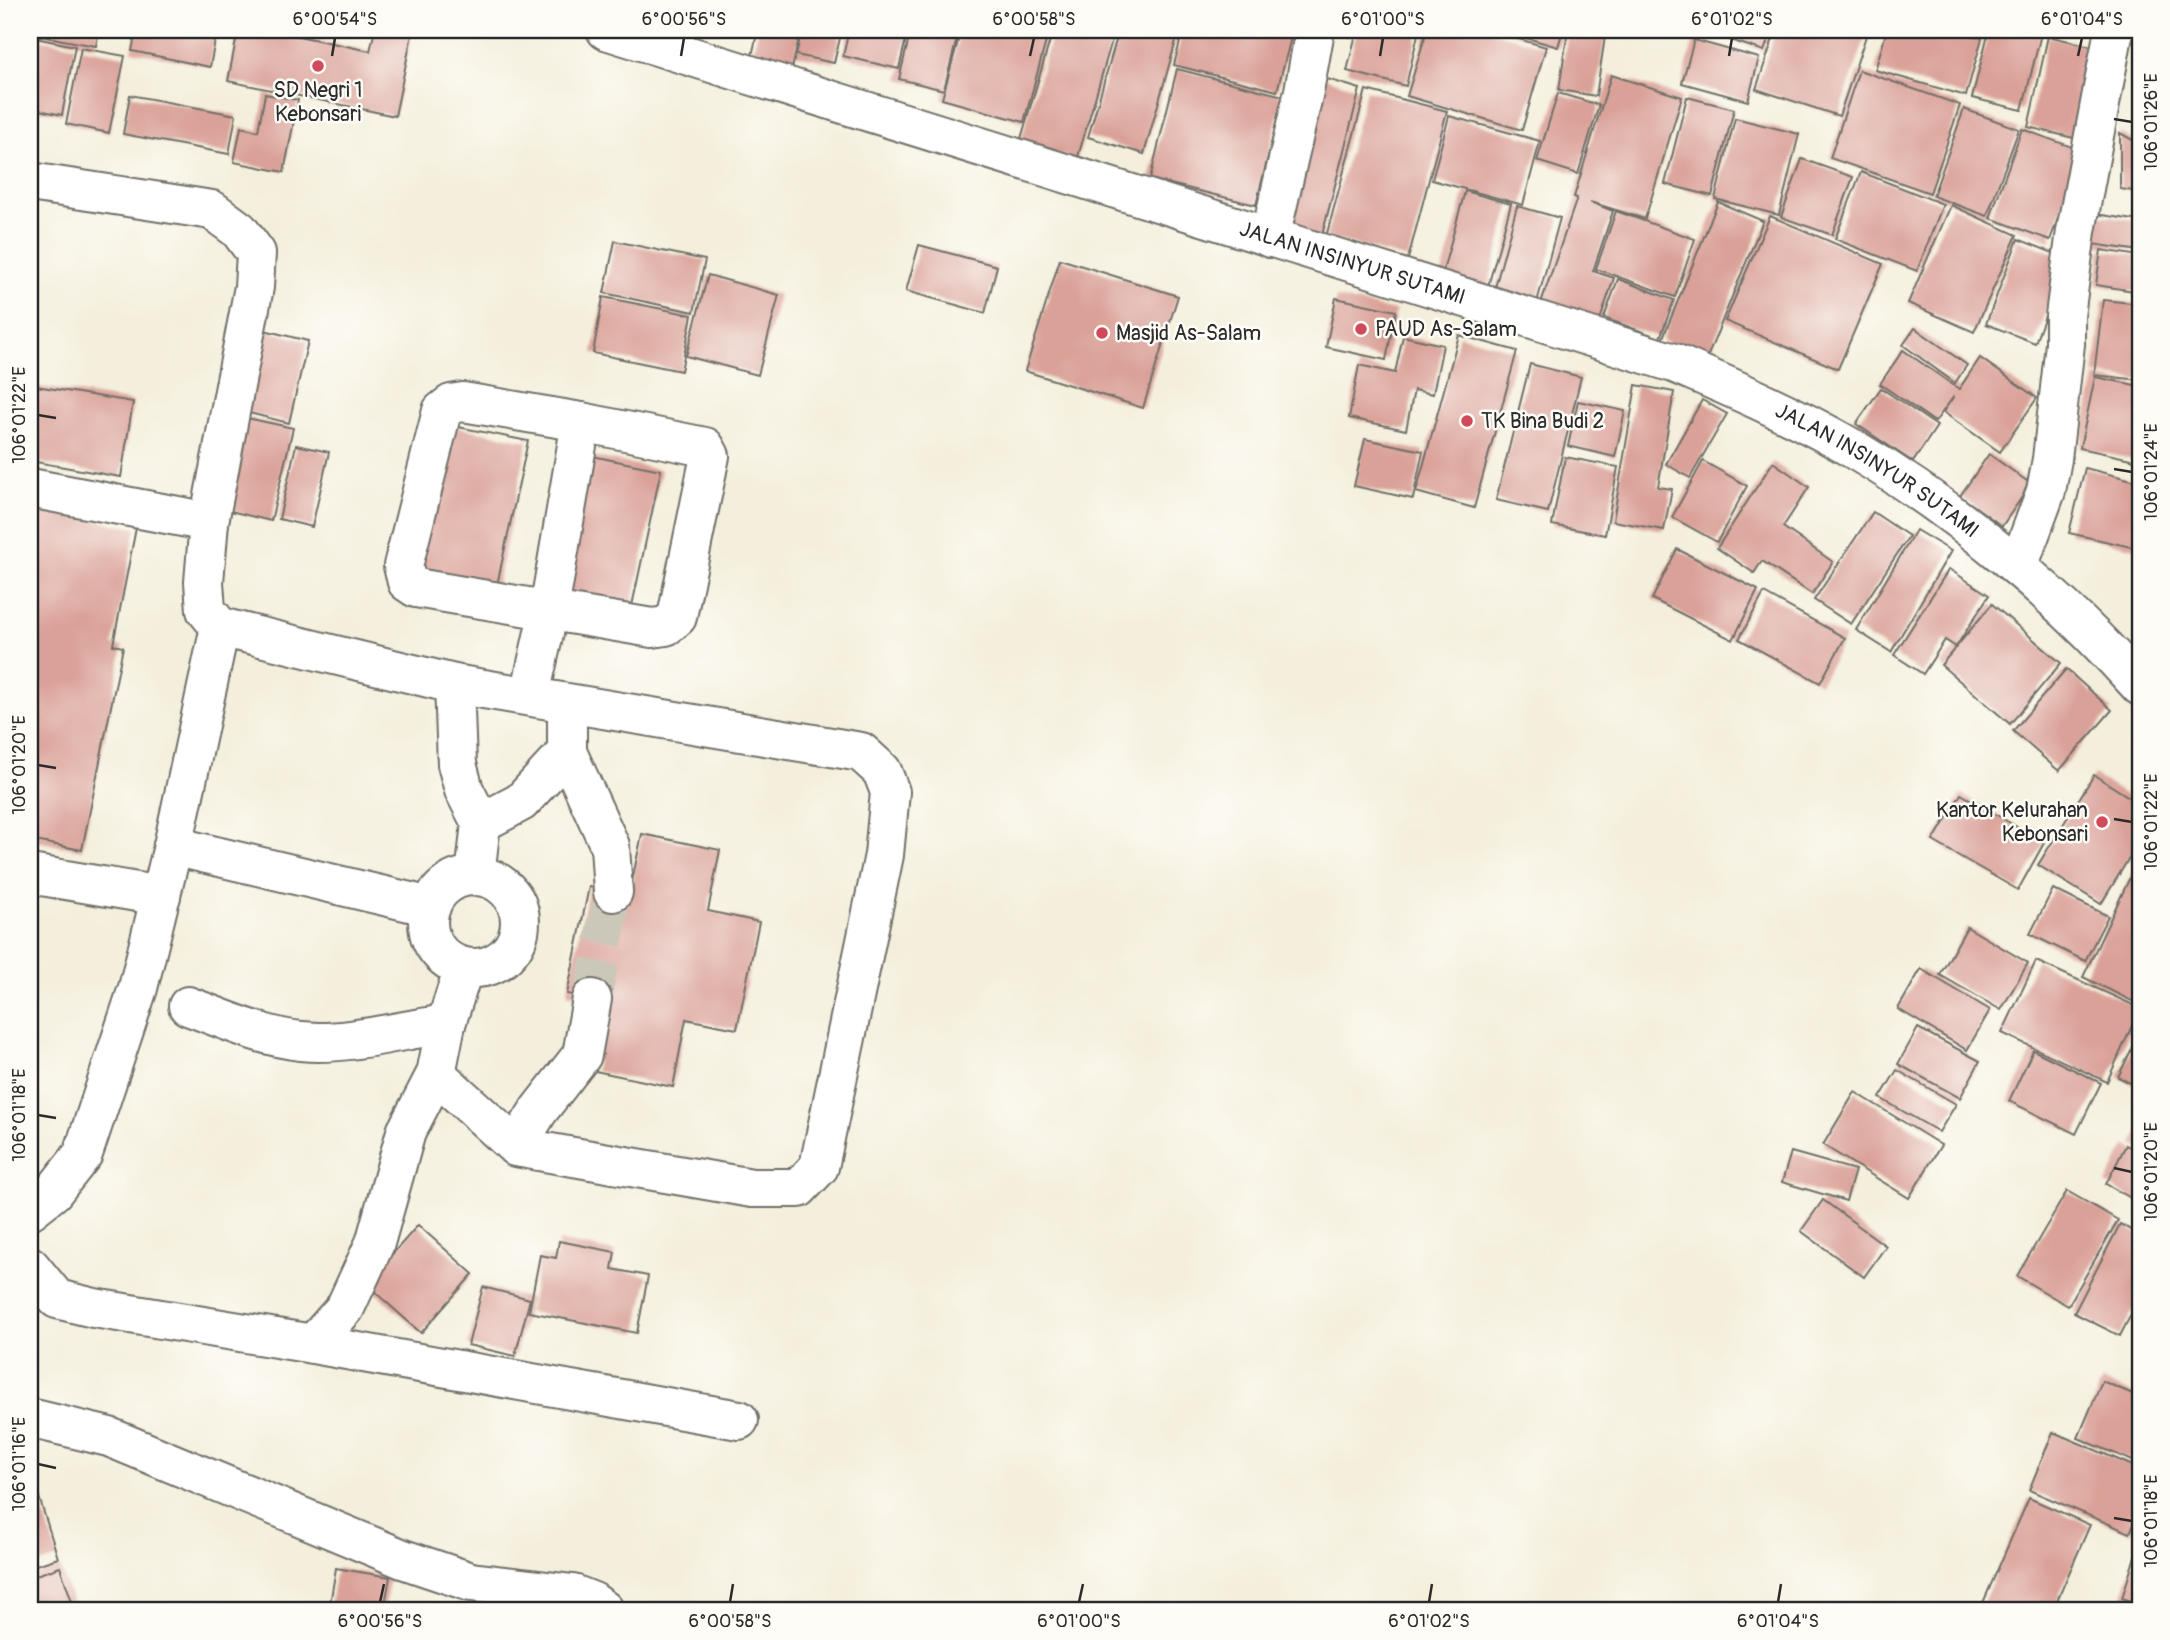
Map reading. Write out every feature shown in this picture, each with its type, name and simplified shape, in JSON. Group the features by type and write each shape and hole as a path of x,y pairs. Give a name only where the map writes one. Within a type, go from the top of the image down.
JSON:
{"street":[{"name":"JALAN INSINYUR SUTAMI","path":"606,30 690,42 1270,237 1674,363 1729,386 1866,457 1913,487 2018,567 2081,623 2140,686"},
{"path":"1270,237 1304,91 1315,30"},
{"path":"2018,567 2046,491 2052,459 2065,344 2064,316 2076,231 2114,30"},
{"path":"2132,30 2140,34"},
{"path":"30,182 212,210 239,230 256,253 254,287 209,522 204,582 206,610 220,627 454,684 861,752 882,771 890,792 884,855 819,1167 799,1188 752,1188 516,1147 436,1074"},
{"path":"463,402 696,444 705,447 710,456 677,617 666,626 652,628 549,610 416,588 407,582 403,566 442,411 451,404 463,402"},
{"path":"530,695 549,610 581,422"},
{"path":"30,488 209,522"},
{"path":"30,1210 53,1192 83,1154 138,988 173,846 220,627"},
{"path":"454,684 457,764 464,790 481,823 475,876"},
{"path":"567,704 567,752 610,846 613,892"},
{"path":"481,823 521,802 567,752"},
{"path":"173,846 431,907"},
{"path":"30,874 161,896"},
{"path":"475,876 495,880 510,892 519,909 520,928 514,946 501,961 483,968 464,967 446,960 434,944 428,926 431,907 441,890 456,879 475,876"},
{"path":"313,1344 345,1308 375,1243 407,1132 436,1074 446,1024 464,967"},
{"path":"516,1147 539,1110 583,1055 592,999"},
{"path":"188,1006 256,1031 300,1041 332,1042 446,1024"},
{"path":"30,1266 57,1299 94,1308 739,1420"},
{"path":"30,1418 110,1437 404,1559 471,1582 573,1594 604,1610"}],"building":[{"path":"30,30 99,30 96,46 30,34"},
{"path":"136,30 217,30 210,67 132,51"},
{"name":"SD Negri 1 Kebonsari","path":"238,30 270,30 370,51 375,30 413,30 395,116 228,81"},
{"path":"758,30 801,30 791,73 750,64"},
{"path":"802,30 842,30 834,63 796,55"},
{"path":"849,30 908,30 899,69 843,56"},
{"path":"911,30 959,30 944,90 899,79"},
{"path":"961,30 1049,30 1024,122 942,99"},
{"path":"1053,30 1115,30 1077,160 1020,142"},
{"path":"1119,30 1179,30 1144,154 1088,137"},
{"path":"1183,30 1293,30 1277,91 1174,65"},
{"path":"1333,30 1352,30 1350,37"},
{"path":"1357,30 1419,30 1406,86 1347,71"},
{"path":"1427,30 1488,30 1546,47 1522,130 1407,96"},
{"path":"1499,30 1563,30 1558,47"},
{"path":"1568,30 1606,30 1596,96 1559,90"},
{"path":"1700,30 1772,30 1764,51"},
{"path":"1776,30 1868,30 1839,116 1756,89"},
{"path":"1887,30 1951,30 1982,38 1966,96 1875,70"},
{"path":"1965,30 1982,30 1981,35"},
{"path":"1989,30 2042,30 2022,110 1972,98"},
{"path":"2048,36 2107,50 2086,141 2028,127"},
{"path":"30,37 75,46 62,115 30,108"},
{"path":"1694,40 1759,58 1748,101 1682,83"},
{"path":"81,48 125,56 109,133 66,124"},
{"path":"1177,69 1283,96 1256,205 1150,179"},
{"path":"1859,70 1960,105 1930,193 1830,158"},
{"path":"1611,75 1682,97 1645,219 1590,202 1613,211 1593,271 1614,278 1599,323 1541,303 1577,198 1574,197"},
{"path":"1324,78 1360,89 1321,239 1285,221"},
{"path":"1366,90 1447,111 1408,259 1326,237"},
{"path":"1558,93 1599,105 1578,174 1537,161"},
{"path":"265,94 298,100 284,172 234,162 241,127 258,131"},
{"path":"130,95 236,115 229,154 123,134"},
{"path":"1687,97 1734,109 1712,196 1665,184"},
{"path":"1964,109 2019,129 1987,216 1933,196"},
{"path":"1449,116 1540,141 1523,205 1432,180"},
{"path":"1735,118 1799,134 1779,215 1715,199"},
{"path":"2022,129 2083,151 2050,240 1990,218"},
{"path":"2120,133 2140,144 2140,192 2120,189"},
{"path":"1802,159 1853,177 1832,235 1781,217"},
{"path":"1861,172 1943,204 1917,271 1835,239"},
{"path":"1465,191 1511,204 1487,290 1441,278"},
{"path":"1718,202 1763,221 1707,358 1662,340"},
{"path":"1951,205 2017,235 1974,332 1908,303"},
{"path":"1517,206 1560,218 1536,306 1493,295"},
{"path":"1616,211 1695,239 1675,297 1596,269"},
{"path":"2096,214 2140,221 2140,251 2092,244"},
{"path":"1770,216 1883,264 1838,369 1725,321"},
{"path":"2018,239 2066,258 2035,343 1986,324"},
{"path":"615,241 705,260 694,312 604,293"},
{"path":"919,245 997,266 985,313 906,291"},
{"path":"2101,250 2140,256 2140,292 2096,285"},
{"name":"Masjid As-Salam","path":"1060,259 1178,296 1143,408 1025,371"},
{"path":"708,275 779,295 758,375 686,356"},
{"path":"1618,279 1674,300 1660,338 1604,318"},
{"path":"603,297 692,315 681,371 593,353"},
{"name":"PAUD As-Salam","path":"1336,298 1396,311 1386,360 1326,347"},
{"path":"2103,300 2140,304 2140,380 2094,375"},
{"path":"1915,328 1967,365 1955,383 1903,345"},
{"path":"264,330 308,341 289,423 245,412"},
{"name":"TK Bina Budi 2","path":"1459,335 1517,351 1474,508 1416,492"},
{"path":"1403,336 1443,345 1433,394 1414,390 1406,430 1349,418 1359,365 1395,373"},
{"path":"1903,350 1959,389 1980,358 2037,398 2000,452 1943,412 1954,396 1935,422 1880,384"},
{"path":"1530,364 1581,377 1548,512 1496,500"},
{"path":"2095,377 2140,386 2140,461 2080,448"},
{"path":"30,385 133,402 121,477 30,461"},
{"path":"1636,385 1674,392 1658,487 1672,489 1664,530 1613,521"},
{"path":"1881,388 1937,426 1913,462 1856,424"},
{"path":"1702,400 1727,414 1690,478 1666,464"},
{"path":"1578,401 1625,411 1615,457 1568,446"},
{"path":"247,418 293,428 271,521 226,510"},
{"path":"448,425 528,441 494,599 415,583"},
{"path":"1365,439 1423,451 1413,499 1354,486"},
{"path":"296,445 329,452 312,527 279,519"},
{"path":"1989,454 2031,484 2002,526 1960,496"},
{"path":"587,455 661,470 629,620 556,605"},
{"path":"1565,457 1618,467 1605,535 1552,525"},
{"path":"1703,461 1747,486 1717,542 1672,517"},
{"path":"1773,462 1809,487 1783,527 1833,562 1812,594 1762,561 1754,573 1717,548"},
{"path":"2085,468 2140,482 2140,549 2069,533"},
{"path":"30,507 136,528 113,645 123,647 82,850 30,840"},
{"path":"1873,512 1909,536 1851,624 1814,600"},
{"path":"1916,530 1951,551 1891,652 1856,630"},
{"path":"1677,549 1758,590 1733,640 1652,599"},
{"path":"1949,569 1989,595 1956,647 1945,640 1923,674 1894,655"},
{"path":"1764,593 1845,638 1820,683 1739,639"},
{"path":"1992,604 2061,663 2010,724 1941,665"},
{"path":"2066,669 2112,710 2059,771 2013,731"},
{"name":"Kantor Kelurahan Kebonsari","path":"2094,775 2140,804 2140,840 2101,904 2038,865"},
{"path":"1961,794 2044,843 2018,890 1933,841"},
{"path":"642,834 720,850 708,911 759,922 737,1029 686,1019 673,1087 595,1071 608,1002 567,994 589,887 629,895"},
{"path":"2140,856 2140,1005 2083,977"},
{"path":"2053,889 2108,916 2085,961 2030,934"},
{"path":"1967,927 2028,963 2001,1010 1940,975"},
{"path":"2036,961 2140,1008 2107,1082 2002,1033"},
{"path":"1921,969 1990,1010 1967,1050 1898,1009"},
{"path":"1918,1028 1980,1061 1960,1098 1898,1064"},
{"path":"2140,1032 2140,1088 2118,1077"},
{"path":"2033,1050 2101,1083 2076,1134 2009,1101"},
{"path":"1897,1070 1956,1104 1939,1132 1880,1098"},
{"path":"1855,1092 1941,1145 1909,1198 1823,1145"},
{"path":"2140,1129 2140,1148 2133,1144"},
{"path":"2126,1145 2140,1153 2140,1203 2106,1184"},
{"path":"1791,1152 1855,1170 1846,1201 1782,1182"},
{"path":"2067,1191 2118,1220 2068,1306 2017,1276"},
{"path":"1823,1200 1886,1246 1864,1277 1801,1231"},
{"path":"2120,1224 2140,1235 2140,1297 2120,1336 2074,1313"},
{"path":"418,1225 473,1274 421,1333 366,1284"},
{"path":"559,1241 615,1252 612,1269 648,1276 637,1333 529,1312 540,1255 556,1258"},
{"path":"483,1287 530,1299 515,1356 468,1345"},
{"path":"2102,1381 2140,1397 2140,1464 2078,1438"},
{"path":"2053,1432 2140,1469 2140,1510 2130,1533 2029,1490"},
{"path":"34,1481 58,1558 30,1567 30,1482"},
{"path":"2029,1498 2090,1525 2053,1610 1994,1610 1982,1605"},
{"path":"2140,1540 2140,1604 2122,1598"},
{"path":"60,1567 75,1610 30,1610 30,1577"},
{"path":"336,1568 390,1577 384,1610 329,1610"},
{"path":"2121,1602 2140,1608 2140,1610 2119,1610"}],"tunnel":[{"path":"592,999 613,892"}],"place":[{"name":"SD Negri 1 Kebonsari","path":"318,66"},
{"name":"PAUD As-Salam","path":"1361,329"},
{"name":"Masjid As-Salam","path":"1102,333"},
{"name":"TK Bina Budi 2","path":"1467,421"},
{"name":"Kantor Kelurahan Kebonsari","path":"2102,822"}]}
